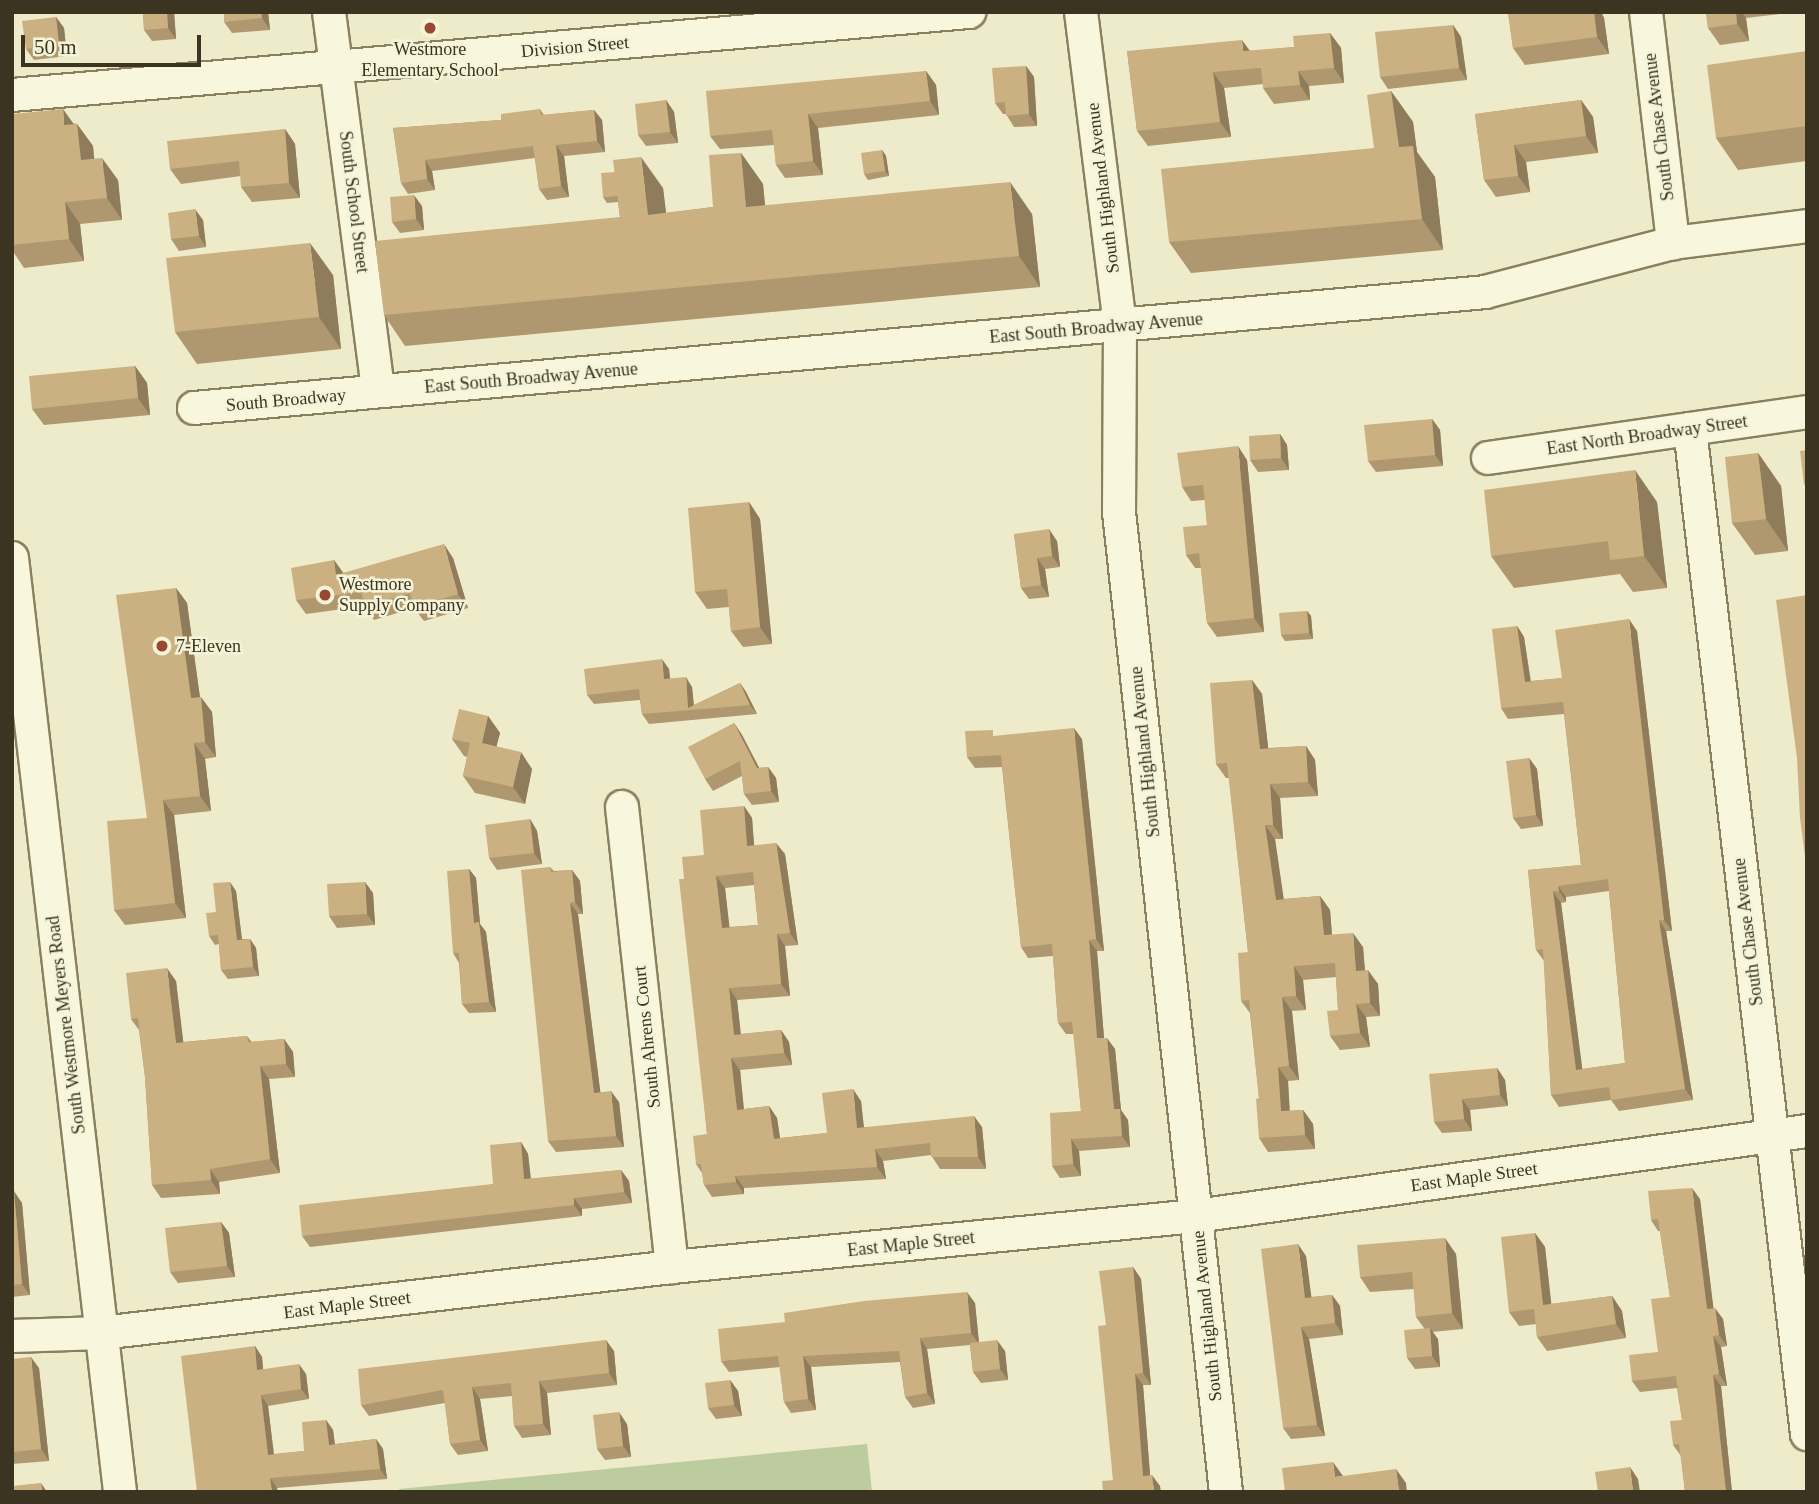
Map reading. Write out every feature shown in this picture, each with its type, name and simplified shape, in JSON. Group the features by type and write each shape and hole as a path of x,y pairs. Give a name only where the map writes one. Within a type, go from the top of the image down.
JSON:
{"street":[{"name":"South School Street","path":"329,12 378,391"},
{"name":"Division Street","path":"12,95 336,67 707,24 970,12"},
{"name":"South Highland Avenue","path":"1082,12 1120,326 1119,512 1227,1492"},
{"name":"South Chase Avenue","path":"1646,12 1673,243"},
{"name":"East South Broadway Avenue","path":"378,391 1485,292 1673,243 1807,226"},
{"name":"South Broadway","path":"194,408 378,391"},
{"name":"East North Broadway Street","path":"1488,458 1807,412"},
{"name":"South Chase Avenue","path":"1690,429 1807,1434"},
{"name":"South Westmore Meyers Road","path":"13,572 120,1492"},
{"name":"South Ahrens Court","path":"622,807 672,1267"},
{"name":"East Maple Street","path":"12,1336 101,1333 672,1267 1196,1216 1807,1131"}],"green space":[{"path":"867,1444 872,1492 400,1492 399,1489"}],"building":[{"path":"143,12 167,12 168,28 144,30"},
{"path":"224,12 261,12 262,18 224,22"},
{"path":"1508,12 1594,12 1597,37 1513,48"},
{"path":"1706,12 1736,12 1737,24 1708,28"},
{"path":"56,17 59,44 26,49 22,21"},
{"path":"1453,25 1459,68 1380,77 1375,32"},
{"path":"1330,33 1334,68 1298,71 1300,85 1263,88 1261,68 1213,72 1220,122 1137,131 1127,51 1242,40 1243,51 1294,47 1293,36"},
{"path":"1807,51 1807,126 1716,138 1707,65"},
{"path":"1026,66 1029,114 1006,116 1005,102 995,103 992,68"},
{"path":"926,71 930,101 808,114 813,161 776,165 772,130 710,136 706,91"},
{"path":"1391,91 1399,147 1413,146 1422,219 1169,242 1161,169 1374,148 1367,95"},
{"path":"666,100 670,132 638,135 635,104"},
{"path":"1581,100 1586,136 1514,145 1518,176 1484,180 1475,114"},
{"path":"63,109 64,125 77,124 81,160 102,158 107,198 65,202 69,239 12,245 12,114"},
{"path":"540,109 541,115 594,110 597,141 556,145 561,186 539,189 533,146 425,160 427,179 401,183 393,128 501,120 501,114"},
{"path":"285,129 289,183 241,187 239,161 170,169 167,141"},
{"path":"882,150 885,171 864,174 861,153"},
{"path":"741,153 746,207 1010,182 1019,256 384,315 375,241 620,217 613,160 641,157 648,215 713,207 709,155"},
{"path":"615,172 618,196 603,197 601,173"},
{"path":"414,195 416,219 392,222 390,197"},
{"path":"195,209 199,236 171,239 168,213"},
{"path":"310,243 319,317 175,332 166,258"},
{"path":"135,366 138,398 32,409 29,376"},
{"path":"1432,419 1435,455 1368,461 1364,425"},
{"path":"1280,434 1281,458 1250,460 1249,436"},
{"path":"1238,446 1254,618 1207,623 1199,553 1186,555 1183,527 1207,525 1203,485 1182,487 1177,453"},
{"path":"1807,450 1807,484 1804,485 1800,451"},
{"path":"1758,453 1766,519 1732,523 1725,457"},
{"path":"1635,470 1644,556 1610,560 1608,541 1491,556 1484,490"},
{"path":"749,502 760,627 731,631 727,589 695,592 688,508"},
{"path":"1049,529 1052,556 1037,558 1041,585 1021,588 1014,534"},
{"path":"444,544 458,594 414,607 410,593 365,606 361,592 296,600 291,568 334,560 336,575"},
{"path":"176,588 191,698 201,697 205,742 194,743 200,796 163,800 175,903 114,910 107,821 147,818 116,595"},
{"path":"1807,595 1807,872 1800,818 1797,758 1776,600"},
{"path":"1307,611 1309,633 1281,635 1279,613"},
{"path":"1629,619 1664,920 1659,920 1685,1089 1611,1100 1609,1087 1551,1095 1543,949 1536,950 1528,870 1581,865 1563,702 1501,708 1492,629 1517,626 1525,682 1562,678 1555,630","holes":["1608,879 1625,1063 1576,1070 1553,891 1559,891 1558,886"]},
{"path":"662,659 664,679 686,677 688,708 740,683 750,705 642,714 639,689 587,695 584,669"},
{"path":"1252,680 1260,749 1306,746 1308,782 1270,784 1273,825 1265,825 1276,900 1320,896 1324,935 1353,933 1356,971 1368,970 1370,1003 1356,1004 1360,1033 1330,1036 1327,1011 1338,1010 1335,963 1294,966 1296,996 1282,997 1289,1066 1278,1067 1281,1111 1303,1110 1305,1135 1259,1138 1256,1099 1259,1098 1249,1000 1241,1001 1238,953 1248,952 1227,763 1216,764 1210,683"},
{"path":"459,709 488,716 482,743 521,752 513,787 463,776 470,743 452,739"},
{"path":"734,723 757,768 768,767 771,791 744,794 740,761 705,779 688,747"},
{"path":"1074,728 1096,939 1089,940 1097,1038 1107,1038 1114,1109 1120,1109 1122,1136 1071,1139 1073,1164 1052,1166 1050,1113 1081,1111 1072,1022 1058,1023 1052,944 1021,947 1001,755 967,757 965,731 993,730 993,736"},
{"path":"1529,758 1536,815 1513,818 1506,761"},
{"path":"744,806 747,846 776,843 790,933 777,934 781,984 729,988 734,1035 781,1030 784,1053 731,1058 737,1110 769,1106 774,1139 827,1133 822,1093 853,1089 857,1128 974,1116 978,1157 931,1157 930,1143 875,1149 877,1167 735,1176 736,1182 704,1185 701,1164 696,1164 693,1136 707,1134 679,879 684,879 682,857 704,855 700,810","holes":["753,872 758,925 722,928 716,876"]},
{"path":"530,819 534,853 489,858 485,825"},
{"path":"550,867 551,872 572,870 575,902 570,903 594,1093 611,1091 616,1136 548,1141 521,870"},
{"path":"469,869 474,923 479,922 489,1002 462,1004 459,953 453,953 447,871"},
{"path":"230,882 237,940 250,939 253,967 221,970 218,935 209,936 206,913 216,912 213,883"},
{"path":"365,882 367,914 329,916 327,884"},
{"path":"167,968 176,1043 247,1036 248,1042 284,1039 286,1064 260,1066 270,1159 210,1169 211,1180 152,1185 138,1018 131,1019 126,973"},
{"path":"1497,1068 1500,1095 1462,1099 1464,1119 1434,1122 1429,1074"},
{"path":"521,1142 524,1179 621,1170 624,1192 574,1198 574,1205 302,1236 299,1205 493,1184 490,1145"},
{"path":"1692,1188 1707,1309 1715,1308 1719,1335 1713,1336 1719,1374 1713,1375 1726,1492 1685,1492 1679,1444 1673,1445 1670,1421 1682,1420 1676,1376 1632,1381 1629,1355 1658,1352 1651,1299 1670,1297 1658,1219 1651,1220 1648,1191"},
{"path":"12,1191 22,1284 12,1285"},
{"path":"221,1222 227,1266 170,1272 165,1228"},
{"path":"1535,1233 1543,1305 1612,1296 1616,1324 1537,1337 1534,1309 1509,1312 1501,1237"},
{"path":"1445,1238 1452,1313 1416,1317 1412,1272 1360,1277 1357,1245"},
{"path":"1298,1244 1305,1298 1332,1295 1335,1323 1301,1327 1317,1425 1283,1428 1261,1249"},
{"path":"1133,1267 1143,1373 1135,1374 1143,1476 1152,1475 1154,1492 1103,1492 1102,1481 1113,1480 1098,1326 1106,1325 1099,1271"},
{"path":"967,1292 971,1333 920,1338 927,1393 905,1397 899,1351 803,1356 808,1399 784,1402 778,1356 721,1361 718,1329 785,1322 784,1313 864,1301"},
{"path":"1430,1328 1432,1356 1407,1358 1404,1330"},
{"path":"606,1340 609,1373 539,1381 543,1424 514,1426 511,1383 472,1387 480,1440 450,1444 443,1390 361,1405 358,1369"},
{"path":"997,1340 1000,1369 973,1372 970,1343"},
{"path":"255,1346 257,1370 299,1364 301,1389 261,1395 268,1455 304,1451 302,1422 326,1420 329,1445 376,1439 380,1469 270,1478 272,1492 197,1492 181,1356"},
{"path":"31,1357 41,1449 12,1452 12,1359"},
{"path":"730,1380 734,1405 708,1408 705,1383"},
{"path":"619,1412 623,1446 597,1449 593,1415"},
{"path":"1333,1462 1335,1477 1396,1469 1399,1492 1285,1492 1282,1468"},
{"path":"1630,1467 1633,1492 1598,1492 1595,1472"},
{"path":"41,1483 42,1492 12,1492 12,1486"}],"place":[{"name":"Westmore Elementary School","path":"430,28"},
{"name":"Westmore Supply Company","path":"325,595"},
{"name":"7-Eleven","path":"162,646"}]}
